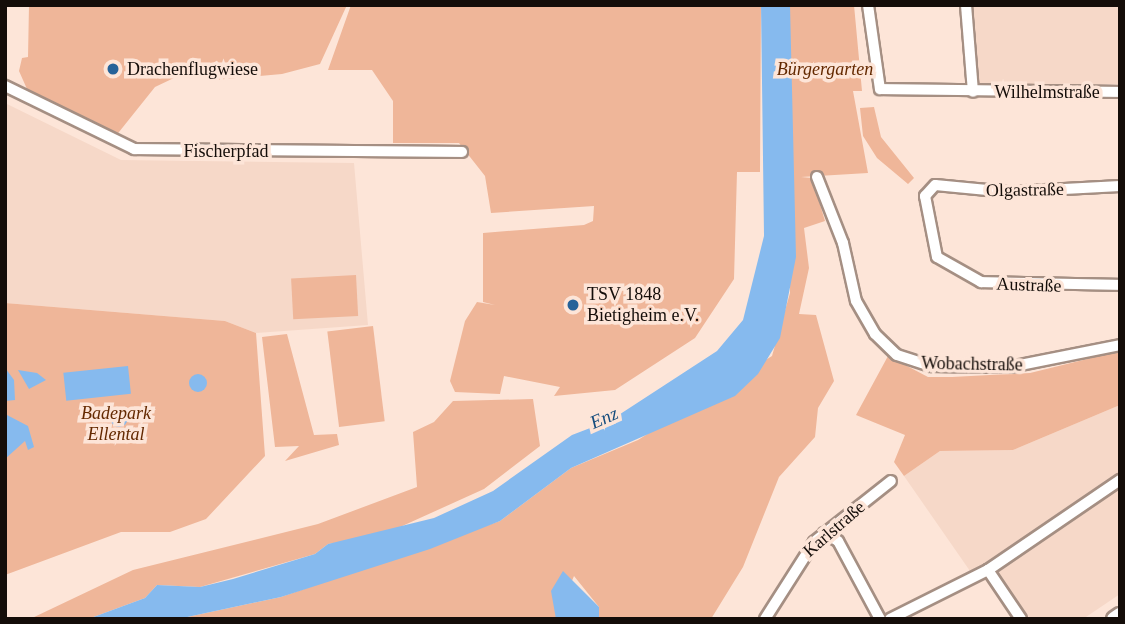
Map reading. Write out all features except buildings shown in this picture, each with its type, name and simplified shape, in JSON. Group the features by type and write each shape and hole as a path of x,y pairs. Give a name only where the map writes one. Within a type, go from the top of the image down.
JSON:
{"street":[{"name":"Wilhelmstraße","path":"868,5 880,89 1120,92"},
{"name":"Wilhelmstraße","path":"966,5 973,92"},
{"name":"Fischerpfad","path":"5,86 134,149 462,152"},
{"name":"Wobachstraße","path":"817,177 843,243 856,301 875,334 897,355 931,366 1010,367 1120,345"},
{"name":"Olgastraße","path":"930,186 1008,192 1120,186"},
{"name":"Austraße","path":"930,186 925,196 931,228 937,257 946,265 992,285 1120,285"},
{"path":"891,619 988,570 1120,480"},
{"name":"Karlstraße","path":"765,619 783,582 824,533 891,481"},
{"path":"824,533 838,541 880,619"},
{"path":"988,570 1021,619"},
{"path":"1114,619 1120,615"}],"shaded area":[{"path":"969,5 1120,5 1120,84 969,84"},
{"path":"7,104 121,160 354,163 368,325 256,333 225,321 5,303"},
{"path":"1120,405 1120,594 1083,619 1030,619 990,563 970,571 904,476 940,451 1013,450"}],"green space":[{"name":"Drachenflugwiese","path":"29,5 347,5 320,64 282,74 214,80 214,68 176,77 155,87 115,137 27,89 19,71 22,58 28,57"},
{"path":"351,5 761,5 760,172 737,172 734,279 695,338 615,390 554,396 560,387 504,376 500,394 455,392 450,381 465,321 477,302 495,305 483,302 483,233 584,225 593,221 594,206 491,213 485,176 459,143 393,143 393,101 372,70 328,70"},
{"name":"Bürgergarten","path":"790,5 854,5 862,91 853,91 868,173 801,177 812,178 825,221 804,228 809,268 799,314 816,315 834,381 818,408 815,437 779,477 743,567 711,619 599,619 599,607 574,576 556,619 178,619 281,597 500,521 571,468 638,440 772,356 790,293"},
{"path":"874,107 881,137 914,178 908,184 877,158 863,136 860,108"},
{"path":"356,275 358,316 293,319 291,278"},
{"name":"Badepark Ellental","path":"5,303 225,321 256,333 265,456 206,519 170,532 121,532 5,575"},
{"path":"373,326 385,421 339,427 327,332"},
{"path":"287,334 314,435 337,434 339,445 285,461 299,446 275,447 262,337"},
{"path":"1120,351 1120,405 1013,450 940,451 904,476 894,462 905,435 856,415 888,356 928,377 952,377 1030,373"},
{"path":"533,399 540,446 484,489 378,537 328,544 315,554 200,587 157,585 145,598 88,619 30,619 133,570 318,524 417,487 413,432 434,422 453,401"}],"water":[{"path":"761,5 790,5 796,257 780,338 758,374 735,396 571,468 500,521 430,549 281,597 178,619 88,619 145,598 157,585 200,587 315,554 328,544 434,518 493,491 572,435 611,420 717,351 743,320 764,236"},
{"path":"128,366 131,394 66,401 63,373"},
{"path":"6,369 14,380 15,400 5,401"},
{"path":"18,370 37,373 46,380 29,389"},
{"path":"194,374 202,374 207,383 205,390 194,392 189,387 189,379"},
{"path":"119,409 125,412 128,418 125,424 119,427 113,424 110,418 113,412"},
{"path":"7,415 28,426 34,447 28,450 25,441 5,459"},
{"path":"563,571 599,607 599,619 556,619 551,591"}],"place":[{"name":"Drachenflugwiese","path":"113,69"},
{"name":"TSV 1848 Bietigheim e.V.","path":"573,305"}],"water label":[{"name":"Enz","path":"604,418"}]}
